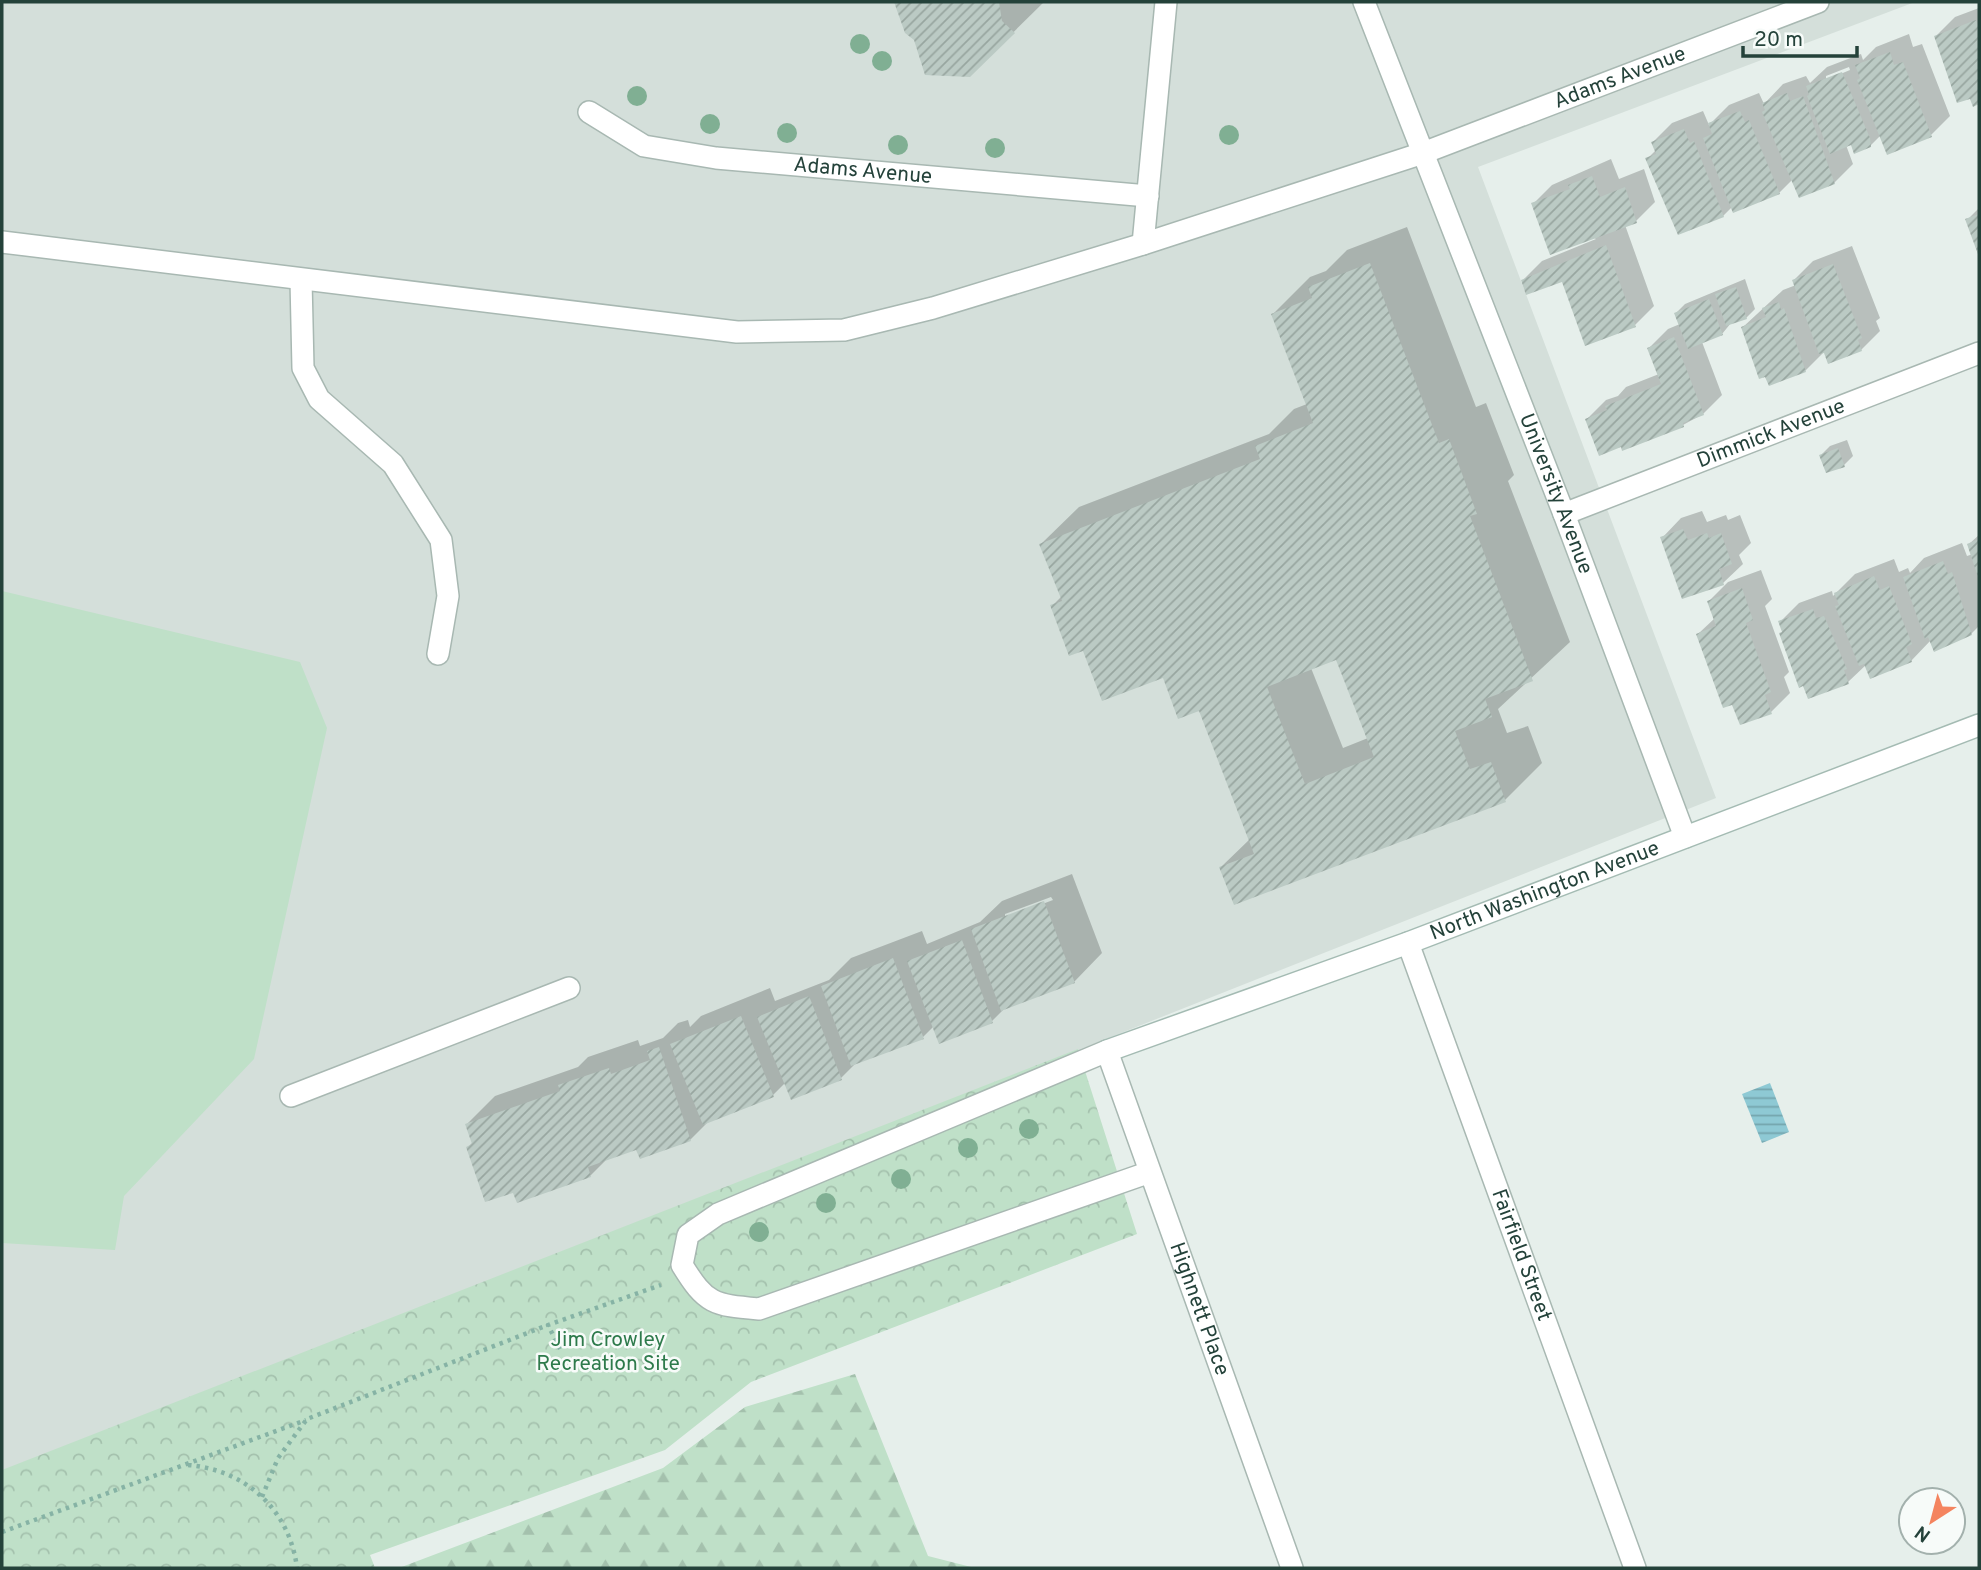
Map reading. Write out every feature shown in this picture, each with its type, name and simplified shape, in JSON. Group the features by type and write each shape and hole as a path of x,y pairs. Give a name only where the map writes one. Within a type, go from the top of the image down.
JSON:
{"street":[{"path":"1143,244 1166,2"},
{"name":"University Avenue","path":"1364,2 1564,514 1685,837"},
{"name":"Adams Avenue","path":"2,242 737,332 844,330 933,308 1143,244 1423,153 1818,2"},
{"name":"Adams Avenue","path":"589,112 644,146 716,158 1148,196"},
{"path":"301,280 303,368 308,379 319,399 393,464 441,540 448,596 438,653"},
{"name":"Dimmick Avenue","path":"1564,514 1979,354"},
{"name":"North Washington Avenue","path":"688,1275 682,1265 688,1235 718,1214 1107,1051 1408,943 1685,837 1977,732"},
{"name":"Fairfield Street","path":"1408,943 1635,1568"},
{"path":"291,1096 569,988"},
{"name":"Highnett Place","path":"1107,1051 1292,1568"},
{"path":"688,1275 698,1293 726,1306 759,1308 1150,1172"}],"path":[{"path":"2,1532 307,1419 548,1325 688,1275"},
{"path":"548,1325 560,1349"},
{"path":"262,1497 278,1458 307,1419"},
{"path":"184,1464 204,1466 223,1473 262,1497 286,1524 298,1568"}],"shaded area":[{"path":"2,2 1915,2 1478,167 1716,798 2,1475"}],"green space":[{"path":"2,591 300,662 327,728 254,1059 124,1196 115,1250 2,1243"},
{"name":"Jim Crowley Recreation Site","path":"1078,1049 1137,1234 751,1382 665,1450 370,1555 375,1568 2,1568 2,1470"},
{"path":"855,1374 928,1556 975,1568 399,1568 663,1468 745,1407"}],"water":[{"path":"1770,1083 1789,1132 1762,1143 1742,1094"}],"building":[{"path":"894,2 999,2 1002,21 1015,33 970,77 925,75 914,40 905,33"},
{"path":"1976,20 1979,28 1979,104 1973,107 1970,99 1957,103 1934,36"},
{"path":"1890,52 1894,65 1903,62 1932,137 1887,155 1857,80 1860,78 1855,65"},
{"path":"1842,72 1870,138 1871,147 1854,154 1851,145 1830,154 1807,96 1806,86"},
{"path":"1787,93 1790,101 1803,96 1835,184 1799,198 1762,112 1765,110 1762,103"},
{"path":"1740,111 1745,122 1749,120 1780,194 1733,213 1703,138 1712,134 1708,123"},
{"path":"1684,129 1690,143 1694,141 1724,217 1678,235 1645,158 1656,154 1651,142"},
{"path":"1592,176 1600,197 1625,187 1637,223 1550,255 1531,203 1570,189 1568,185"},
{"path":"1979,214 1979,257 1965,219"},
{"path":"1606,245 1636,327 1585,346 1562,282 1526,295 1521,280"},
{"path":"1370,263 1439,443 1449,439 1477,514 1470,516 1533,681 1485,699 1492,717 1455,731 1470,769 1491,762 1506,802 1234,905 1219,867 1254,854 1199,711 1178,719 1163,678 1102,701 1083,651 1069,656 1050,605 1062,601 1039,544 1260,459 1255,446 1313,423 1271,314 1312,298 1308,287","holes":["1336,660 1374,757 1305,784 1267,687"]},
{"path":"1833,264 1862,338 1858,340 1862,351 1828,364 1824,353 1819,354 1792,280"},
{"path":"1736,287 1747,319 1726,326 1715,294"},
{"path":"1709,299 1723,335 1688,349 1674,313"},
{"path":"1779,302 1781,310 1784,308 1806,372 1769,386 1765,377 1759,379 1741,327 1766,317 1762,308"},
{"path":"1674,337 1704,415 1683,423 1684,427 1622,451 1621,447 1599,456 1585,419 1607,410 1605,406 1661,384 1647,348"},
{"path":"1838,448 1845,467 1826,473 1819,455"},
{"path":"1683,529 1688,540 1707,533 1709,538 1721,533 1732,564 1719,569 1724,585 1682,599 1660,537"},
{"path":"1979,539 1979,580 1967,544"},
{"path":"1943,561 1948,574 1952,572 1972,635 1934,652 1928,637 1925,639 1903,577"},
{"path":"1874,576 1880,590 1889,586 1912,644 1906,647 1912,662 1870,679 1864,664 1859,666 1835,606 1839,605 1834,593"},
{"path":"1742,588 1753,620 1746,623 1771,692 1765,695 1772,714 1740,725 1732,705 1723,708 1696,634 1716,626 1707,601"},
{"path":"1813,609 1816,618 1824,616 1847,669 1844,670 1849,684 1808,699 1803,686 1799,688 1779,633 1782,632 1778,621"},
{"path":"1044,901 1075,983 1001,1011 971,929"},
{"path":"962,940 993,1023 939,1044 907,961"},
{"path":"893,958 924,1039 851,1066 821,986"},
{"path":"809,996 842,1080 791,1100 757,1017"},
{"path":"741,1016 774,1097 703,1125 670,1044"},
{"path":"659,1047 691,1141 640,1159 636,1150 588,1167 591,1177 517,1203 513,1193 485,1202 466,1147 472,1144 465,1124 560,1091 558,1085 609,1068 611,1074 650,1060 647,1051"}]}
